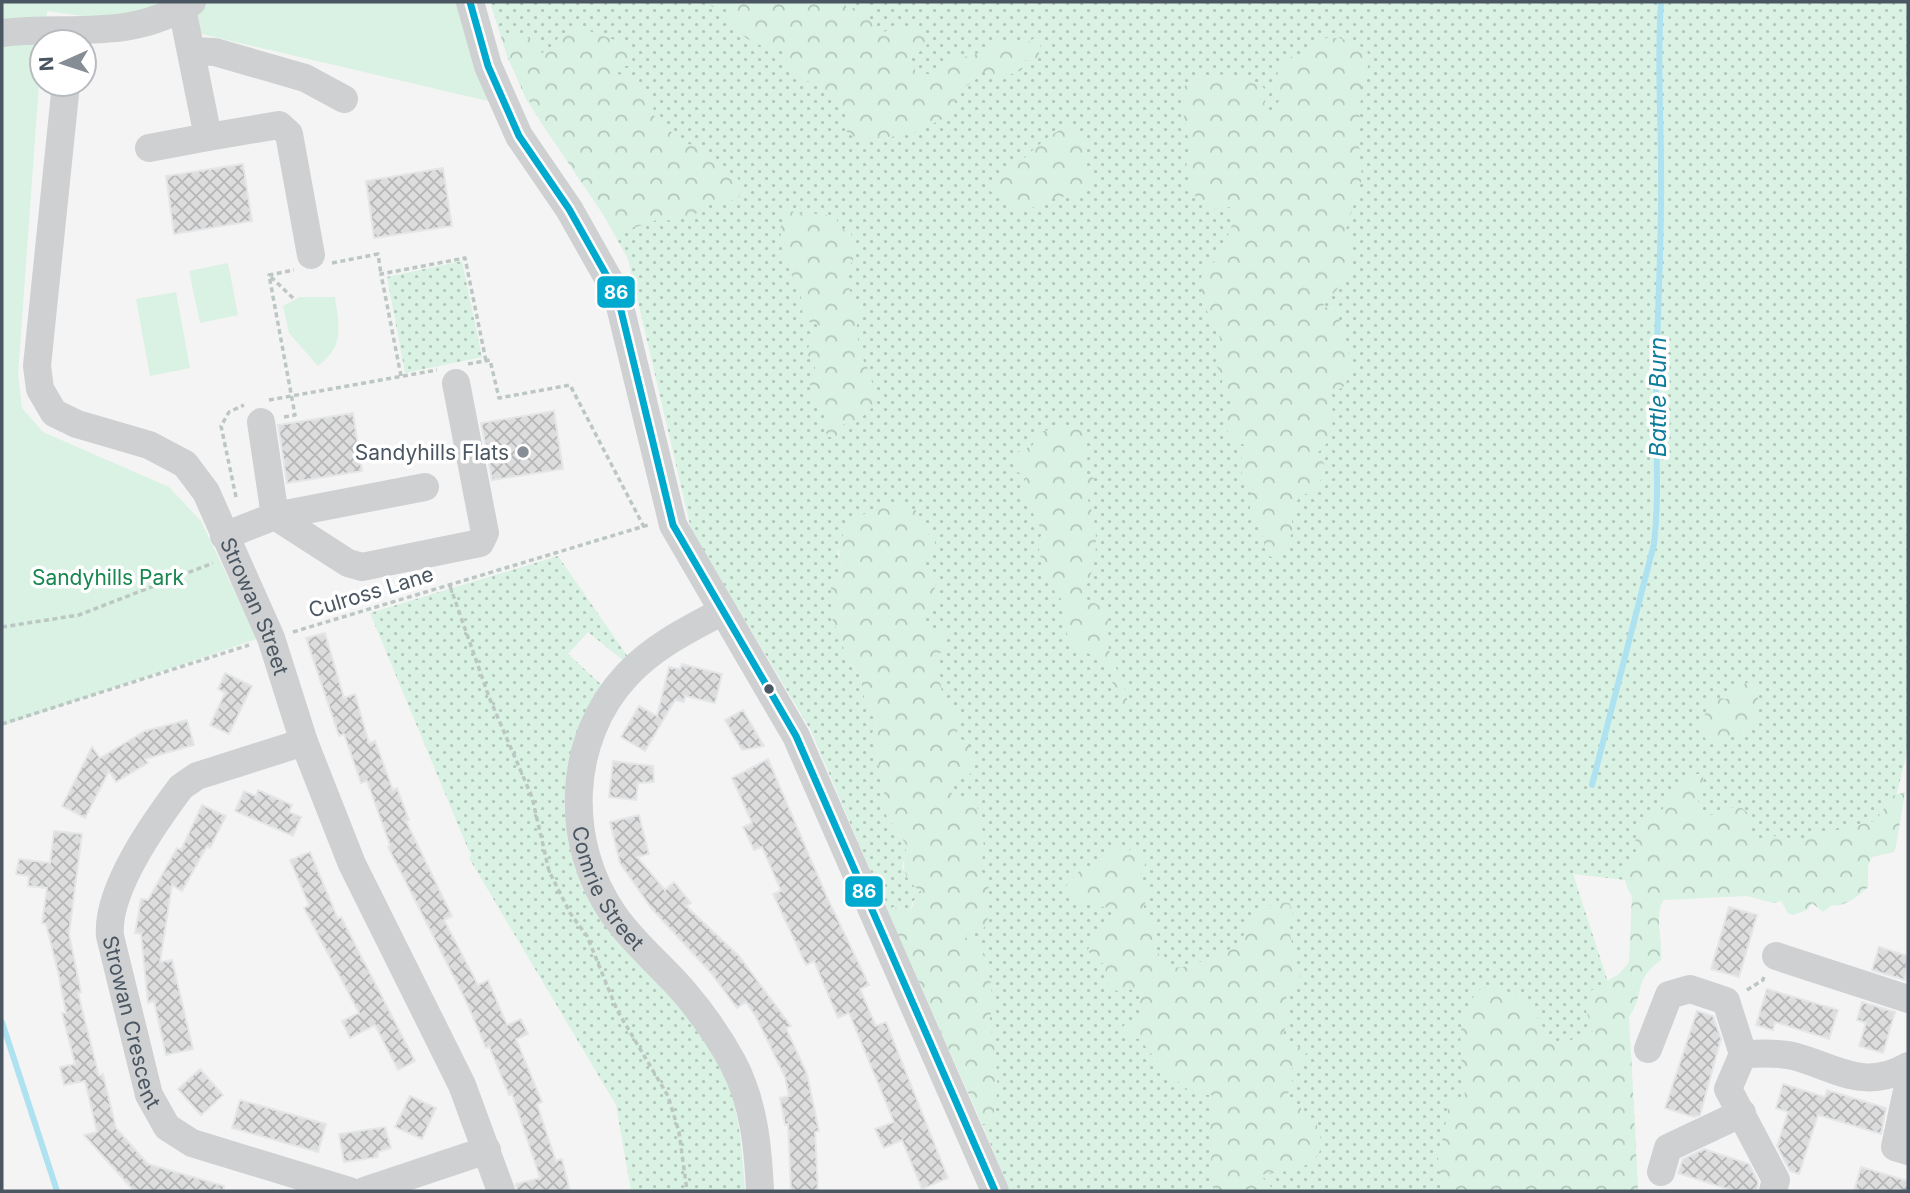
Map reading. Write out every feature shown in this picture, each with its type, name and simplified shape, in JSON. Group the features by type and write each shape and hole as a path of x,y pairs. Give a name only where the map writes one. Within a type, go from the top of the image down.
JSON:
{"street":[{"path":"470,2 488,66 519,136 569,209 617,294 670,519 803,750 995,1191"},
{"path":"98,32 148,24 187,5 191,51 208,137"},
{"path":"2,33 28,35"},
{"path":"191,51 215,52 305,78 344,99"},
{"name":"Strowan Street","path":"65,98 37,366 40,389 54,413 77,424 149,445 185,464 206,492 233,540 271,638 304,742 352,864 462,1085 500,1191"},
{"path":"149,148 279,125 289,134 313,262"},
{"path":"255,410 275,516 357,566 480,543 485,533 456,372"},
{"path":"233,540 275,516 425,487"},
{"name":"Comrie Street","path":"723,611 656,649 617,687 598,717 587,746 580,777 579,822 588,867 607,905 626,930 686,994 733,1062 754,1125 761,1191"},
{"name":"Strowan Crescent","path":"304,742 197,776 181,787 114,894 109,915 110,936 149,1096 167,1127 192,1143 349,1191"},
{"path":"1776,956 1908,999"},
{"path":"1648,1049 1669,995 1690,989 1726,1001 1743,1054 1728,1089 1776,1180 1773,1191"},
{"path":"1743,1054 1790,1055 1854,1078 1898,1072 1908,1066"},
{"path":"1908,1086 1895,1147 1908,1151"},
{"path":"1661,1172 1668,1148 1742,1113"},
{"path":"364,1191 487,1150"}],"path":[{"path":"269,275 313,262 378,254 401,376"},
{"path":"381,274 465,258 486,361"},
{"path":"269,275 295,300"},
{"path":"269,275 295,415"},
{"path":"2,627 79,615 233,540 221,426 229,412 255,410 292,396 401,376 456,372 489,360 499,398 570,386 643,527"},
{"name":"Culross Lane","path":"2,724 271,638 670,519"},
{"path":"450,585 489,697 532,797 549,871 569,914 587,936 617,1010 668,1096 679,1132 687,1191"},
{"path":"1726,1001 1763,980 1770,955 1776,956"}],"green space":[{"name":"Sandyhills Park","path":"2,2 460,2 488,101 189,31 47,11 46,28 28,28 28,98 38,98 18,375 22,408 43,432 169,487 201,521 257,639 2,726"},
{"path":"490,2 1908,2 1908,748 1887,834 1695,888 1573,874 1631,1053 1638,1191 1010,1191 972,1100 849,535 837,552 842,564 831,587 832,601 852,665 860,676 865,700 874,714 877,726 872,733 884,793 881,807 907,846 902,868 922,892 912,903 911,911 894,907 887,910 811,731 691,529 628,259 594,198 527,101 507,56"},
{"path":"707,2 844,2 847,9 865,6 875,30 881,32 922,26 927,45 906,64 914,67 916,74 931,74 950,58 972,56 1004,40 1025,44 1036,37 1041,43 1038,58 1024,61 1022,70 1002,76 982,71 975,80 956,93 950,112 940,120 920,125 914,133 901,132 889,139 876,137 862,140 848,134 846,119 853,112 838,106 820,87 803,79 787,62 783,50 755,43 747,38 734,26 726,9 713,7"},
{"path":"581,28 629,45 633,54 631,66 618,66 617,74 633,78 645,87 652,99 653,115 682,142 700,147 716,158 728,172 737,176 741,188 739,197 731,201 708,204 706,210 674,221 658,219 649,224 615,232 542,124 519,82 501,36 519,33 541,45 540,53 554,50 557,39"},
{"path":"1326,38 1340,38 1367,49 1369,64 1362,81 1358,136 1362,178 1345,233 1349,239 1352,272 1322,307 1333,308 1341,325 1348,348 1349,371 1342,388 1331,391 1331,433 1328,441 1317,453 1325,465 1325,475 1309,493 1300,496 1292,510 1292,533 1282,555 1271,557 1266,553 1263,537 1250,513 1250,488 1239,468 1245,445 1234,442 1223,423 1228,412 1241,402 1227,397 1221,389 1223,376 1215,364 1225,345 1208,314 1201,286 1202,275 1217,258 1235,217 1230,207 1210,210 1198,203 1186,169 1189,143 1179,90 1211,76 1235,75 1246,78 1266,90 1264,103 1269,115 1281,98 1276,88 1279,61 1305,52"},
{"path":"1067,127 1077,129 1087,145 1086,166 1092,181 1083,192 1057,197 1019,212 990,191 994,177 1014,166 1048,137"},
{"path":"787,211 836,216 839,228 851,232 854,257 845,277 854,301 860,307 856,332 864,362 870,372 876,404 856,423 844,424 836,437 828,437 823,425 827,414 817,408 810,384 816,374 814,362 807,354 812,338 821,326 803,320 800,285 792,276 782,249 780,228"},
{"path":"462,261 482,357 405,373 387,277"},
{"path":"228,263 238,315 200,323 189,271"},
{"path":"176,292 190,368 150,376 136,299"},
{"path":"300,297 335,297 338,335 333,351 318,366 289,333 283,306"},
{"path":"1067,425 1080,429 1087,450 1084,473 1094,478 1094,492 1088,500 1095,525 1096,549 1091,573 1081,597 1101,607 1107,617 1109,650 1125,691 1128,706 1126,712 1120,707 1119,693 1106,663 1082,651 1068,637 1065,624 1066,604 1046,576 1037,541 1043,533 1022,492 1026,476 1015,471 1013,453 1032,446 1041,432"},
{"path":"898,503 917,511 927,533 935,541 935,552 922,560 925,572 932,573 937,581 934,591 937,598 934,609 919,617 925,627 942,631 947,639 945,650 935,656 945,707 963,717 955,736 974,751 972,772 965,779 955,777 948,787 955,799 975,800 983,835 980,870 988,877 989,894 983,908 988,919 982,932 972,931 965,937 982,948 990,981 990,1023 997,1087 990,1124 982,1124 887,910 893,907 911,911 916,895 922,892 907,877 904,860 907,846 881,807 884,793 872,733 877,726 874,714 865,700 860,676 846,655 831,615 831,587 842,564 839,548 848,523 879,507"},
{"path":"558,556 628,657 624,661 588,632 568,654 603,686 576,753 565,792 566,824 577,873 592,905 612,934 683,1011 705,1039 723,1071 737,1115 745,1191 631,1191 616,1105 469,858 471,856 370,613"},
{"path":"1751,681 1757,685 1758,695 1752,731 1732,734 1724,741 1708,745 1701,729 1708,704 1716,698 1727,699 1732,690"},
{"path":"1703,774 1704,791 1698,797 1700,814 1715,815 1725,807 1742,808 1750,815 1749,830 1757,841 1766,835 1799,839 1875,821 1893,796 1905,792 1894,852 1872,857 1868,866 1868,887 1861,894 1842,905 1832,905 1823,912 1812,903 1807,910 1793,915 1788,913 1781,901 1773,903 1747,896 1663,900 1659,915 1661,960 1646,974 1629,1017 1638,1191 1444,1191 1436,1154 1442,1142 1450,1099 1465,1096 1460,1044 1467,1007 1482,988 1497,988 1513,994 1527,1004 1559,1048 1582,1033 1594,1031 1586,1011 1589,992 1619,974 1629,962 1632,896 1626,884 1625,873 1628,862 1636,852 1638,830 1644,821 1663,809 1664,802 1679,788 1682,777"},
{"path":"1135,847 1143,852 1146,862 1140,876 1148,894 1143,910 1157,929 1155,941 1149,947 1159,954 1161,965 1192,965 1242,946 1246,929 1256,914 1272,905 1289,903 1293,911 1292,922 1287,922 1300,978 1297,987 1286,994 1289,1017 1280,1044 1294,1044 1307,1052 1297,1066 1285,1072 1294,1083 1284,1100 1300,1105 1303,1116 1315,1121 1320,1137 1320,1149 1316,1158 1308,1164 1260,1175 1275,1191 1214,1191 1209,1166 1214,1148 1210,1137 1212,1095 1195,1095 1165,1070 1140,1039 1125,1038 1121,1034 1122,1027 1130,1021 1151,1015 1140,1004 1141,989 1117,991 1109,987 1104,964 1093,959 1088,950 1096,931 1116,918 1111,908 1082,904 1070,897 1066,886 1083,867 1094,866 1115,848 1128,851"}],"building":[{"path":"243,164 252,221 174,234 166,176"},
{"path":"443,168 452,226 374,238 366,181"},
{"name":"Sandyhills Flats","path":"554,411 563,469 492,480 481,423"},
{"name":"Sandyhills Flats","path":"353,413 362,471 287,483 278,425"},
{"path":"325,633 344,698 355,694 369,743 375,741 393,790 397,788 409,820 406,821 452,916 444,920 478,985 488,980 507,1025 521,1019 528,1034 516,1039 542,1102 537,1104 556,1161 562,1159 570,1191 517,1191 516,1184 540,1178 512,1094 509,1095 489,1046 486,1048 466,1001 388,847 390,845 367,781 361,783 344,734 339,736 306,638"},
{"path":"682,664 722,674 715,703 685,696 684,702 675,700 645,751 621,737 639,706 657,716 669,667 680,669"},
{"path":"225,673 252,686 229,734 210,725 225,693 218,689"},
{"path":"743,710 764,746 742,750 725,720"},
{"path":"187,720 194,745 145,759 148,763 116,782 109,771 85,818 62,806 92,747 100,758 145,731"},
{"path":"768,759 826,895 869,985 860,989 876,1026 886,1022 948,1178 922,1189 902,1140 884,1148 875,1129 894,1122 849,1013 838,1018 814,961 806,965 773,894 781,891 762,847 754,850 743,827 752,823 732,778"},
{"path":"613,761 653,766 654,782 638,783 636,800 609,797"},
{"path":"258,790 292,805 289,812 301,817 293,836 235,811 244,791 256,796"},
{"path":"202,805 226,816 210,848 207,846 182,891 172,885 160,962 172,960 193,1049 166,1055 154,1001 148,1003 141,934 135,933 141,899 148,900 177,848 181,850"},
{"path":"639,815 649,854 637,857 665,890 674,882 691,903 686,906 739,956 791,1026 786,1028 807,1074 819,1131 815,1132 818,1191 791,1191 788,1124 785,1125 780,1098 789,1096 785,1077 756,1017 746,1002 737,1008 711,973 652,909 620,863 610,822"},
{"path":"54,831 82,834 69,934 81,992 78,993 99,1076 103,1074 116,1128 148,1164 224,1186 223,1191 134,1191 84,1135 97,1132 85,1081 64,1085 60,1067 75,1064 62,1013 66,1013 58,972 46,924 42,923 47,888 28,886 29,876 16,874 19,859 50,863"},
{"path":"310,852 338,919 341,917 415,1061 398,1070 375,1025 350,1038 342,1021 359,1013 304,908 309,905 290,860"},
{"path":"1729,907 1757,915 1739,977 1711,969"},
{"path":"1879,947 1908,956 1905,980 1872,970"},
{"path":"1767,989 1838,1010 1829,1039 1775,1022 1773,1030 1756,1025"},
{"path":"1862,1002 1895,1012 1883,1053 1859,1046 1866,1023 1857,1020"},
{"path":"1697,1011 1713,1016 1721,1039 1700,1115 1694,1117 1665,1108"},
{"path":"200,1069 223,1095 201,1115 178,1089"},
{"path":"1783,1084 1825,1097 1827,1090 1886,1108 1881,1134 1818,1115 1799,1174 1790,1171 1777,1146 1788,1112 1776,1108"},
{"path":"410,1096 436,1108 422,1139 395,1127"},
{"path":"240,1100 326,1124 318,1152 232,1128"},
{"path":"385,1127 391,1148 378,1152 378,1157 344,1162 339,1134"},
{"path":"1704,1149 1749,1164 1758,1182 1757,1191 1733,1191 1678,1173 1683,1159"},
{"path":"1861,1167 1908,1181 1908,1191 1854,1191"}],"waterway":[{"name":"Battle Burn","path":"1592,785 1654,544 1656,525 1661,2"},
{"path":"2,1022 57,1191"}],"transit line":[{"name":"86","path":"470,2 488,66 519,136 569,209 617,294 673,525 796,736 995,1191"}],"place":[{"name":"Sandyhills Flats","path":"523,452"}]}
